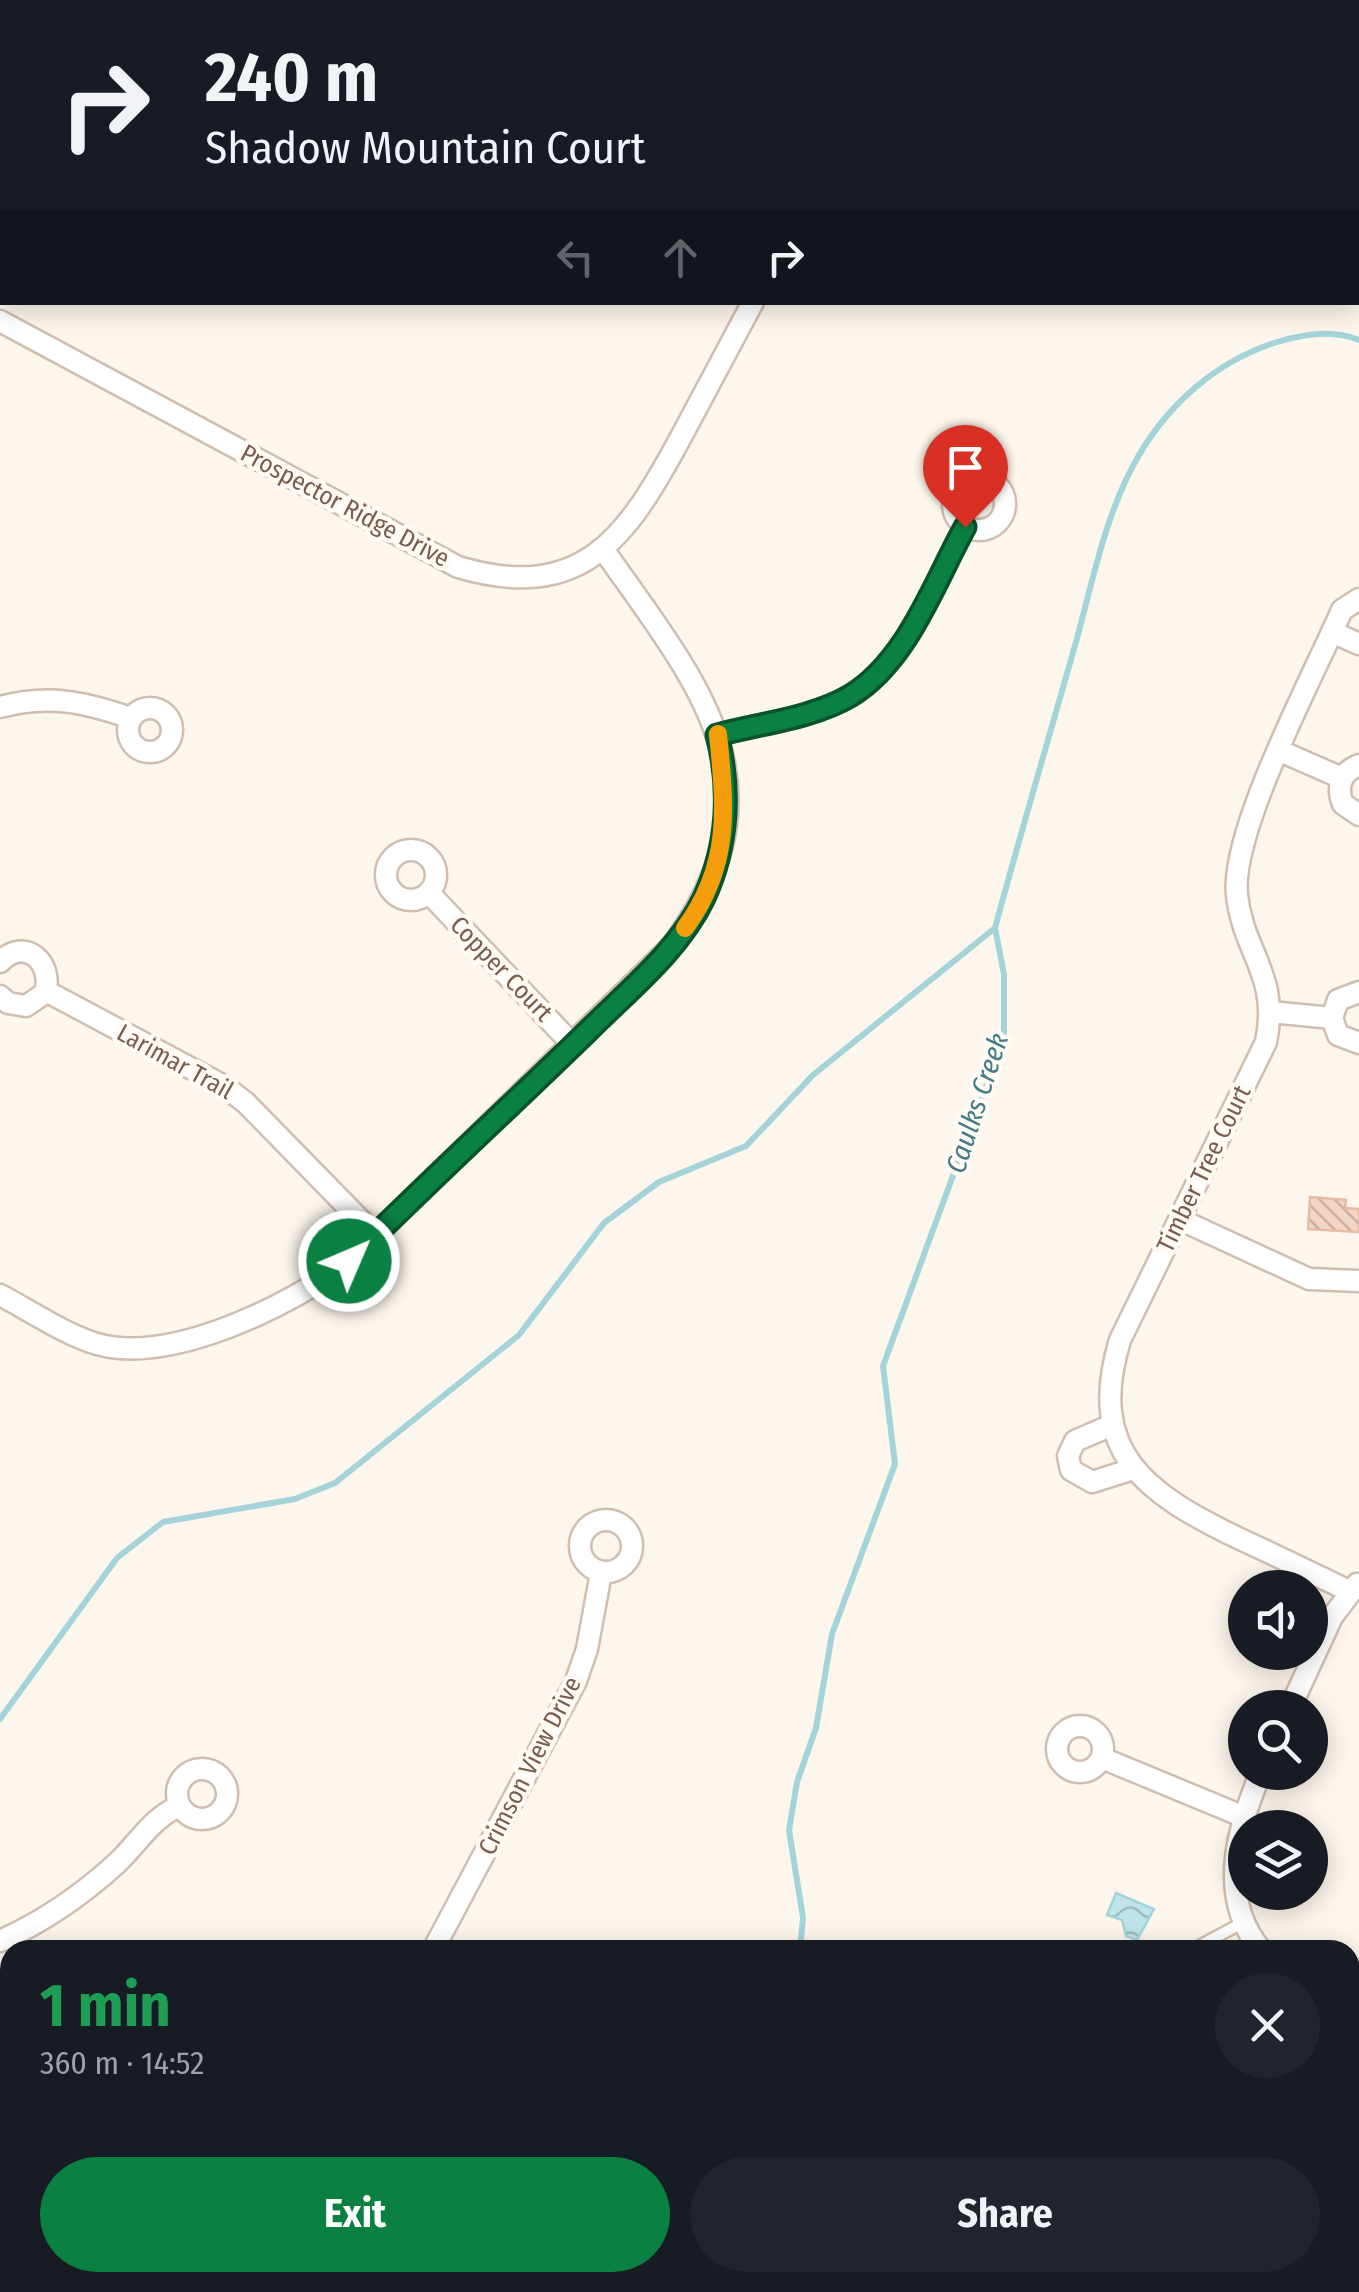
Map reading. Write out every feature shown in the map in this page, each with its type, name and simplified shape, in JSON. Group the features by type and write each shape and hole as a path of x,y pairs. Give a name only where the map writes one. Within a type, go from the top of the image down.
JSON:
{"street":[{"name":"Prospector Ridge Drive","path":"0,322 458,567 509,579 537,577 569,568 603,550 622,534 650,496 752,305"},
{"path":"717,735 828,705 865,686 896,651 965,527"},
{"path":"0,1295 96,1344 122,1349 166,1346 298,1295 349,1261 672,946 703,899 726,817 724,761 696,682 603,550"},
{"name":"Timber Tree Court","path":"1354,1587 1194,1516 1165,1499 1133,1468 1112,1424 1110,1380 1120,1340 1266,1042 1269,988 1242,916 1237,870 1240,847 1342,610 1359,599"},
{"path":"1332,632 1359,644"},
{"path":"0,707 50,698 89,704 131,718"},
{"path":"1280,750 1351,772 1343,804 1359,815"},
{"name":"Copper Court","path":"429,893 573,1045"},
{"path":"0,962 14,952 34,954 48,970 46,991 26,1006 8,1003 0,996"},
{"name":"Larimar Trail","path":"46,991 235,1094 375,1235"},
{"path":"1359,992 1338,1000 1332,1018 1338,1034 1359,1044"},
{"path":"1270,1012 1332,1018"},
{"path":"1180,1220 1308,1279 1359,1280"},
{"path":"1112,1424 1074,1442 1068,1456 1071,1470 1092,1482 1133,1468"},
{"name":"Crimson View Drive","path":"438,1940 576,1682 588,1649 602,1573"},
{"path":"1300,1690 1354,1587"},
{"path":"1102,1758 1228,1810"},
{"path":"2,1940 84,1892 120,1861 157,1816 179,1806"},
{"path":"1240,1910 1242,1922 1254,1940"}],"lane":[{"path":"1210,1940 1242,1922"}],"water":[{"path":"1116,1893 1154,1909 1137,1940 1126,1936 1122,1920 1107,1915"}],"building":[{"path":"1310,1197 1346,1200 1345,1208 1359,1209 1359,1232 1308,1229"}],"waterway":[{"name":"Caulks Creek","path":"801,1940 803,1918 789,1830 797,1782 816,1728 832,1634 895,1464 883,1366 1004,1037 1004,974 995,928 1109,522 1151,436 1198,385 1235,360 1277,342 1318,334 1359,340"},
{"path":"0,1719 117,1558 163,1522 295,1499 335,1483 519,1335 604,1223 659,1182 746,1146 813,1075 995,928"}],"slow traffic":[{"path":"685,928 703,899 722,844 726,786 718,734"}],"route":[{"path":"349,1261 630,989 691,920 714,871 726,817 724,761 717,735 828,705 865,686 896,651 965,527"}]}
